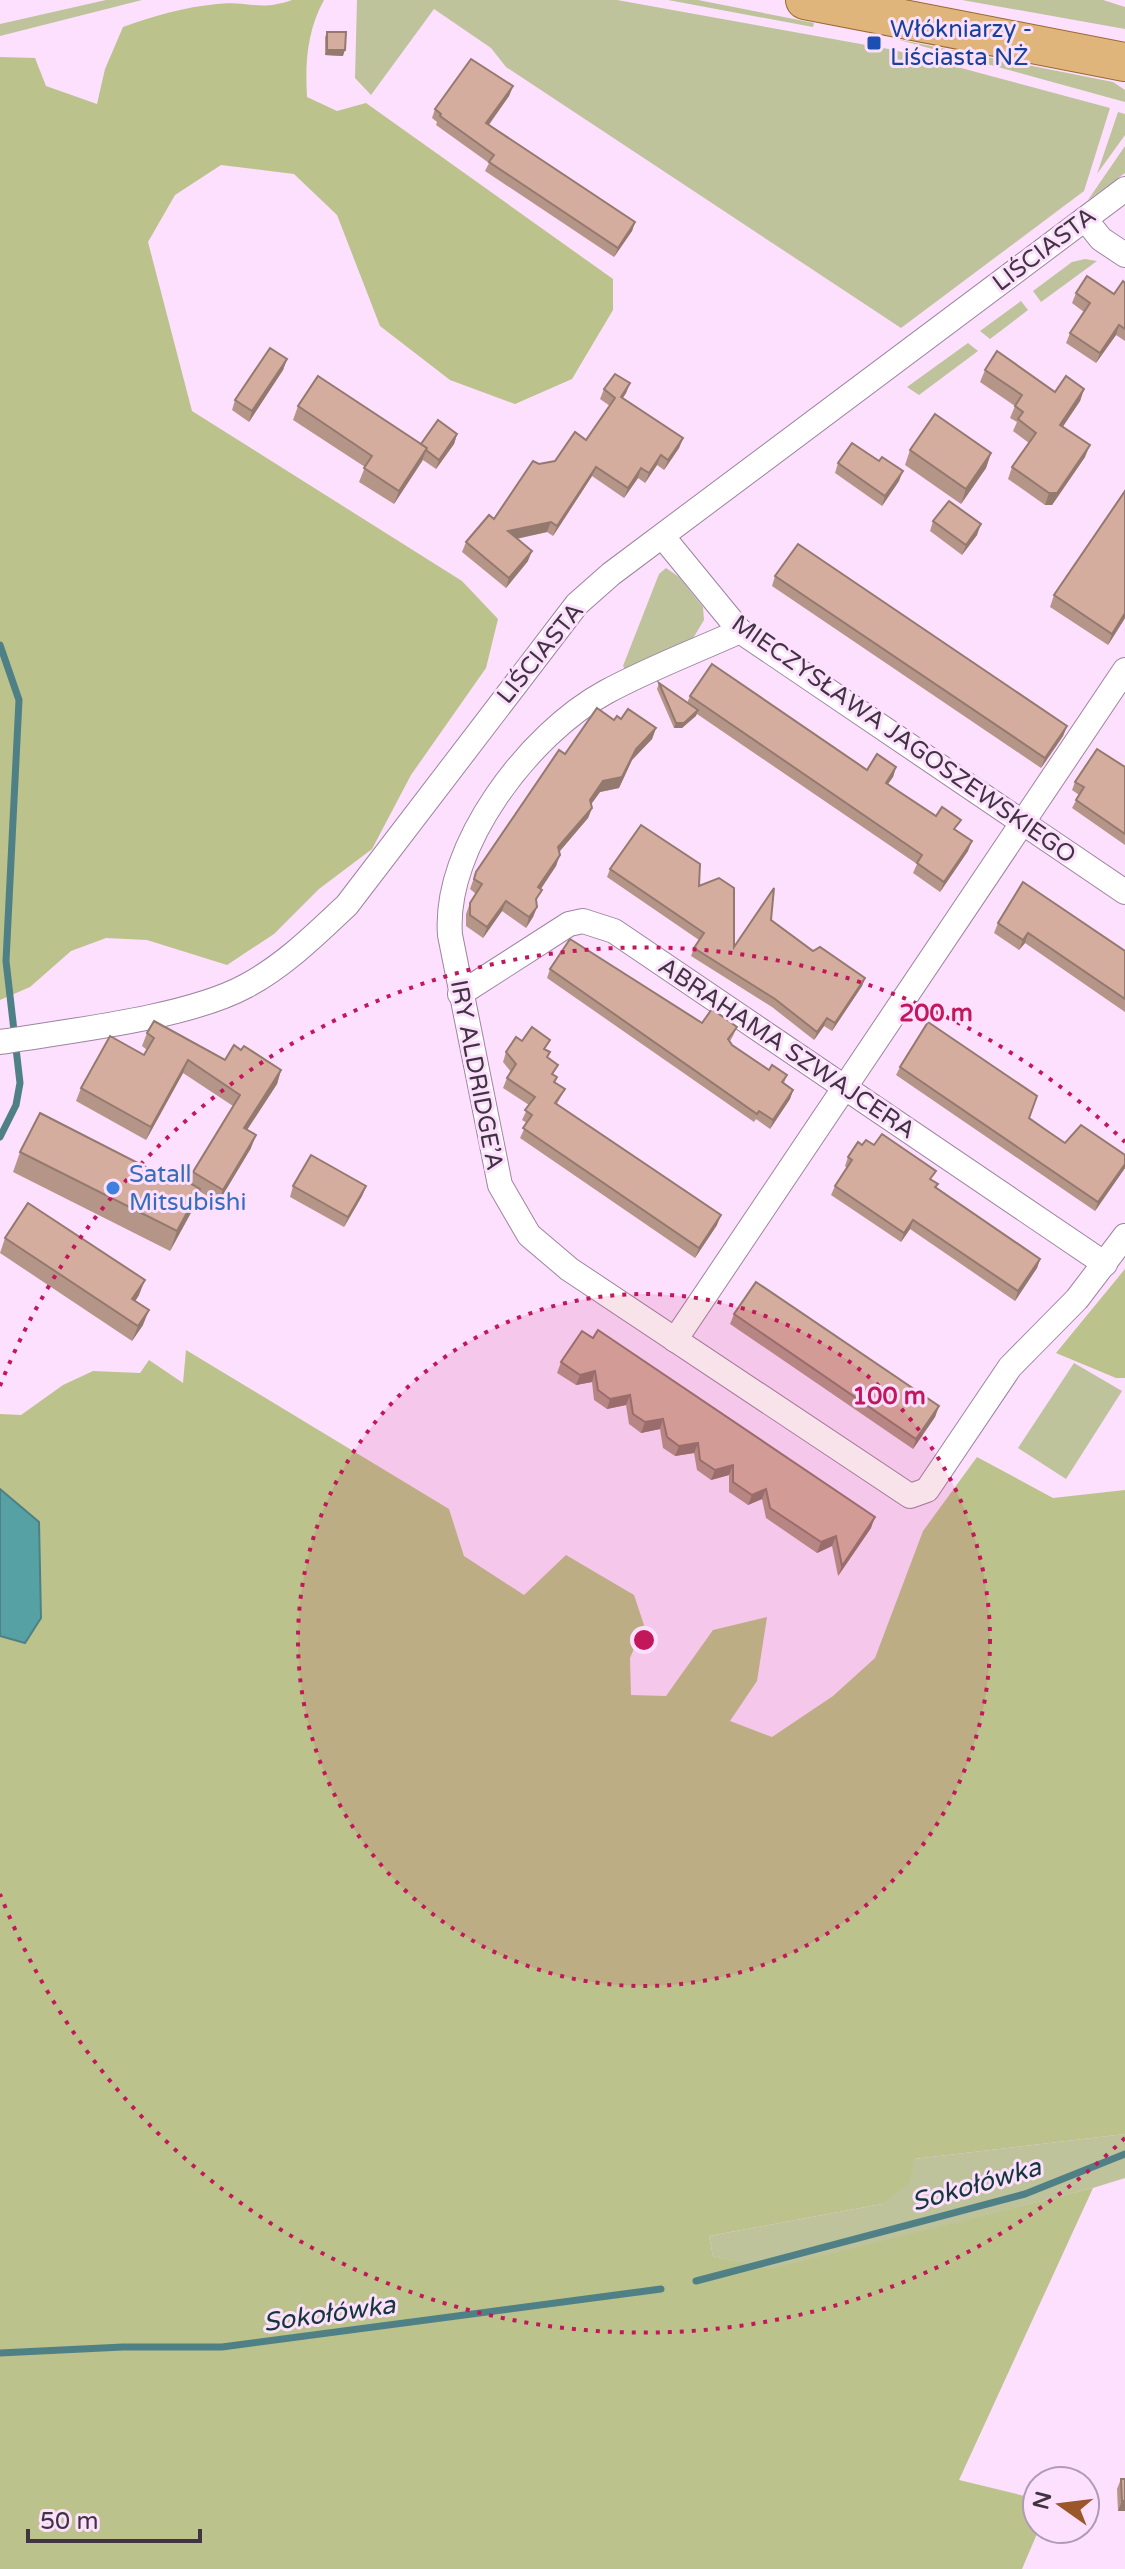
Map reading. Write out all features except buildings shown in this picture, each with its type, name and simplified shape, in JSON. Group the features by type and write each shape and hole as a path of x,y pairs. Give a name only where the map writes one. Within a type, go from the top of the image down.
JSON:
{"main road":[{"path":"805,0 1123,64"}],"street":[{"name":"LIŚCIASTA","path":"0,1042 178,1009 222,996 245,987 303,947 347,905 558,624 611,574 1125,189"},
{"path":"1085,219 1101,239 1125,255"},
{"name":"MIECZYSŁAWA JAGOSZEWSKIEGO","path":"663,537 740,631 1125,892"},
{"name":"IRY ALDRIDGE’A","path":"740,631 595,698 560,726 519,768 490,808 455,877 449,923 460,994 491,1153 512,1212 529,1235 553,1257 903,1494 917,1495 927,1490 1010,1367 1077,1299 1105,1264"},
{"path":"675,1340 1125,670"},
{"name":"ABRAHAMA SZWAJCERA","path":"460,994 569,924 597,924 614,931 1105,1264"},
{"path":"1105,1264 1125,1236"}],"shaded area":[{"path":"106,0 142,0 0,36 0,24"},
{"path":"292,0 324,0 308,47 307,97 337,111 366,103 613,279 613,310 572,379 515,404 450,380 380,326 337,215 294,174 221,165 175,195 148,242 192,411 462,581 498,619 486,668 411,775 372,849 319,889 274,934 227,965 147,940 106,938 71,951 30,987 0,1000 0,57 35,58 46,86 97,104 105,69 123,27 169,12 205,5 270,5"},
{"path":"357,0 617,0 894,50 1110,108 1084,191 901,328 506,67 491,48 434,9 371,95 355,78"},
{"path":"668,0 698,0 814,23 813,27"},
{"path":"962,0 1103,0 1125,7 1125,29"},
{"path":"896,39 1113,82 1125,90 1125,102"},
{"path":"1118,112 1125,114 1125,135 1097,174"},
{"path":"1125,146 1125,173 1088,200"},
{"path":"1085,259 1097,261 1041,302 1033,291 1072,262"},
{"path":"1021,301 1028,310 990,339 980,331"},
{"path":"968,343 978,351 919,395 907,387"},
{"path":"666,568 679,577 703,607 704,620 692,640 626,671 623,666 659,574"},
{"path":"1125,1269 1125,1378 1116,1378 1056,1353"},
{"path":"186,1350 449,1509 464,1556 524,1595 566,1555 634,1595 644,1625 630,1658 631,1695 666,1696 713,1630 767,1617 757,1681 730,1721 772,1737 833,1696 875,1658 923,1531 977,1457 1053,1498 1125,1490 1125,2134 914,2159 909,2183 882,2204 709,2236 713,2256 771,2269 1093,2188 959,2480 1021,2495 1021,2545 1032,2545 1022,2569 0,2569 0,1636 25,1643 39,1522 0,1489 0,1414 21,1415 63,1385 93,1371 140,1373 149,1360 183,1383"},
{"path":"1074,1363 1122,1391 1066,1479 1018,1448"},
{"path":"0,1489 39,1522 41,1618 25,1643 0,1636"},
{"path":"1125,2134 1125,2178 1093,2188 771,2270 713,2256 709,2236 882,2204 914,2159"}],"waterway":[{"path":"0,645 19,700 6,961 20,1083 16,1105 0,1137"},
{"name":"Sokołówka","path":"696,2281 1025,2194 1125,2154"},
{"name":"Sokołówka","path":"0,2353 123,2347 222,2347 661,2289"}],"place":[{"name":"Włókniarzy - Liściasta NŻ","path":"874,43"},
{"name":"Satall Mitsubishi","path":"113,1188"}]}
